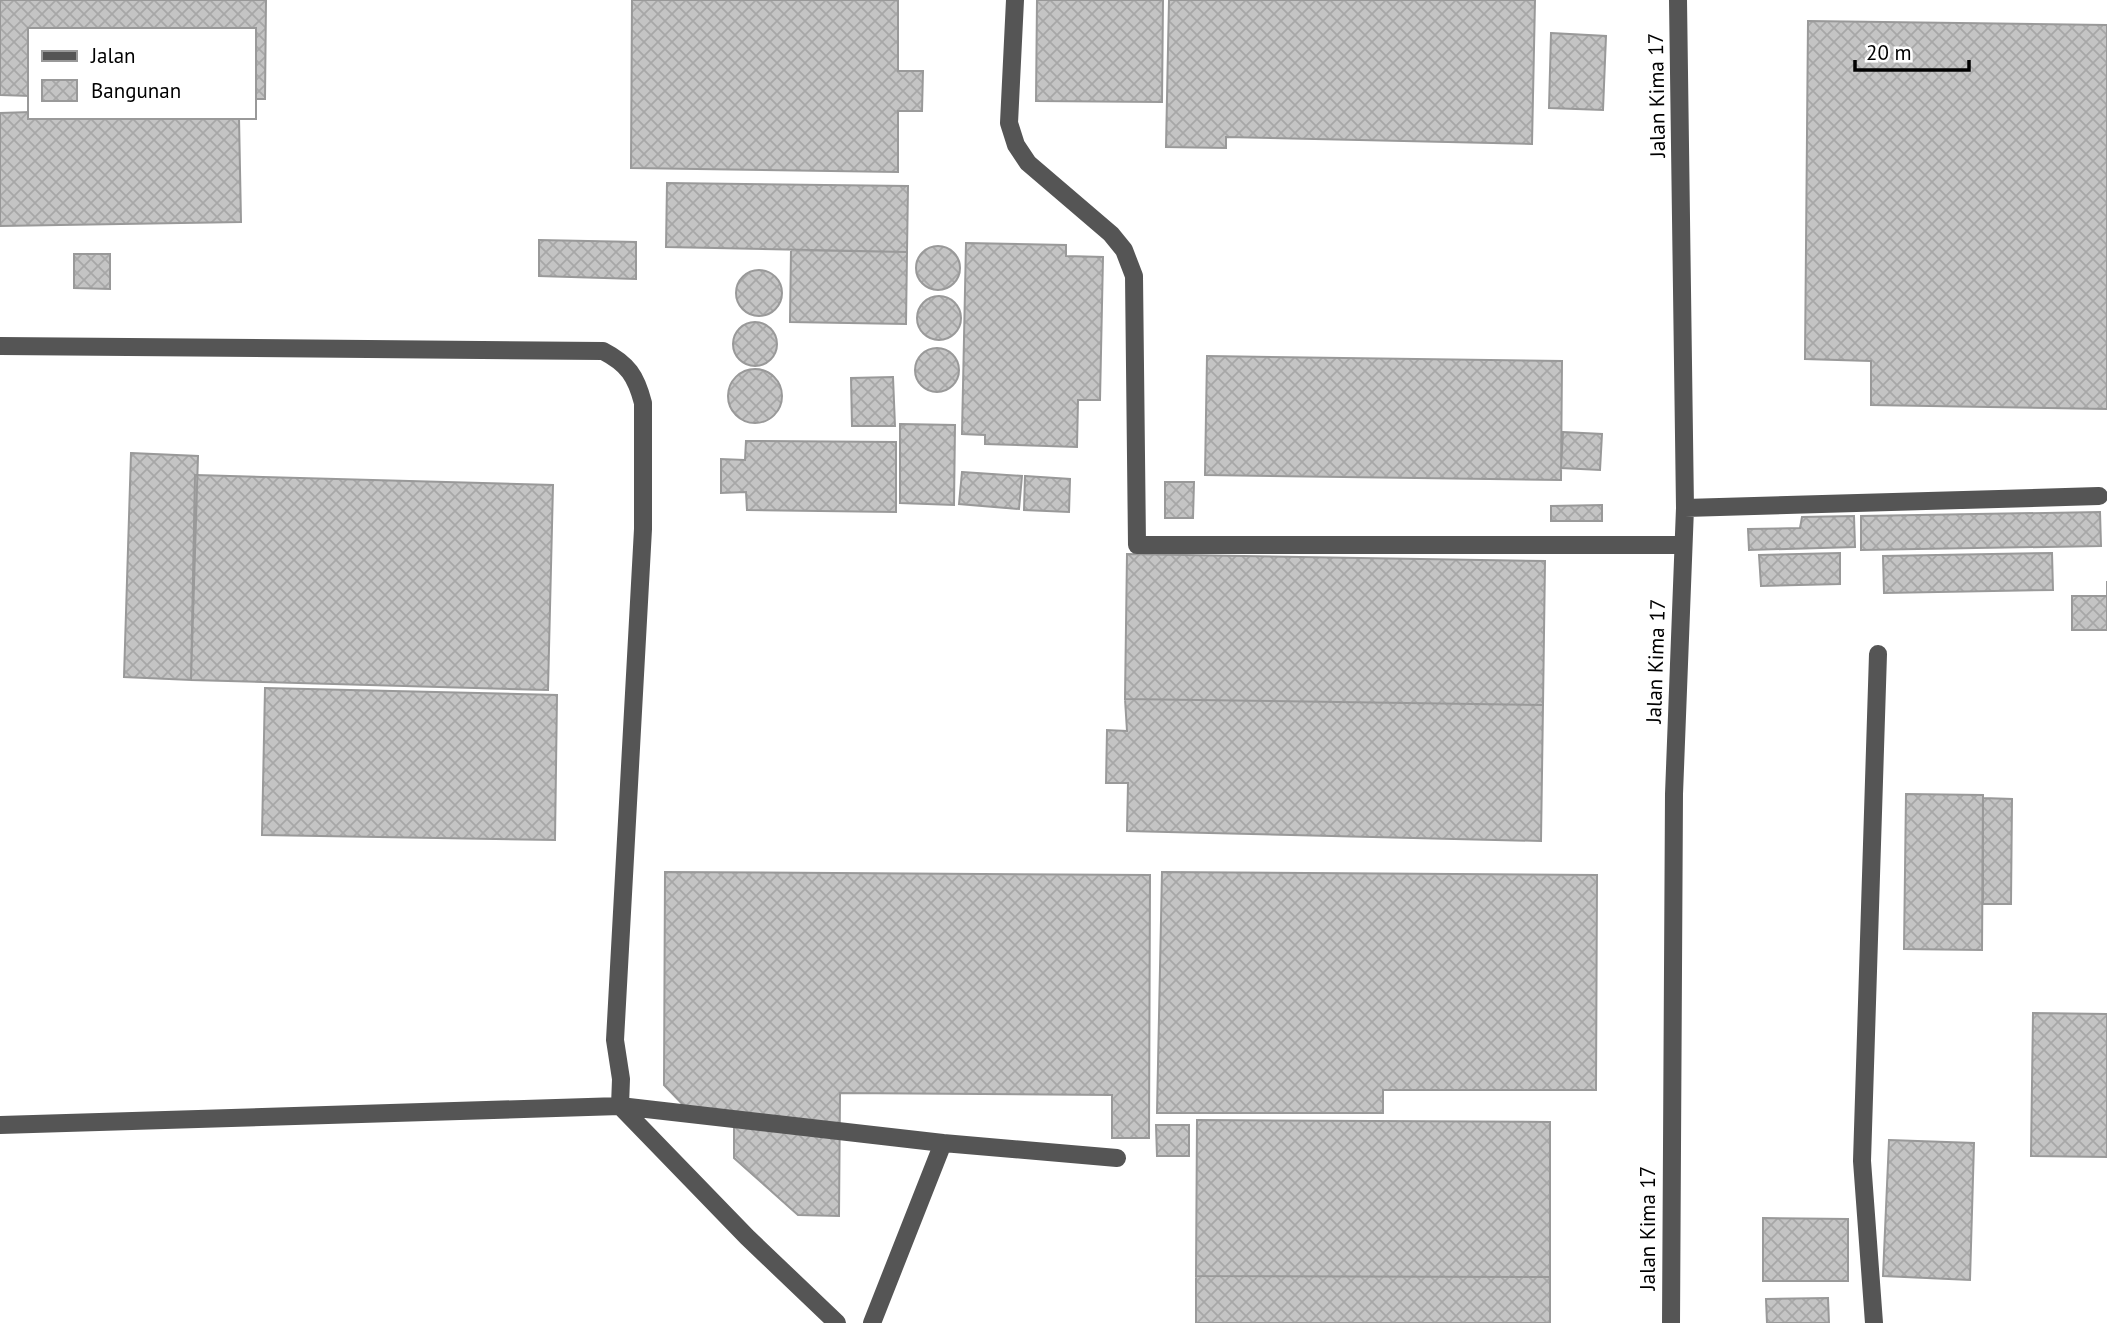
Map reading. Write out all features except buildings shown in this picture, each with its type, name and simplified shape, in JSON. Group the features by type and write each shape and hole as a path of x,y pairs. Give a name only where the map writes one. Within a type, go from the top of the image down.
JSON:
{"street":[{"path":"1015,0 1009,123 1016,145 1028,163 1111,234 1124,250 1134,276 1137,545 1684,545"},
{"name":"Jalan Kima 17","path":"1671,1323 1674,794 1685,508 1678,0"},
{"path":"0,346 603,351 618,359 631,371 639,386 643,403 643,529 615,1040 621,1079 620,1106 747,1237 837,1323"},
{"path":"1685,508 2099,496"},
{"path":"1874,1323 1862,1161 1878,653"},
{"path":"0,1125 620,1106 943,1143 1117,1158"},
{"path":"872,1323 943,1143"}]}
